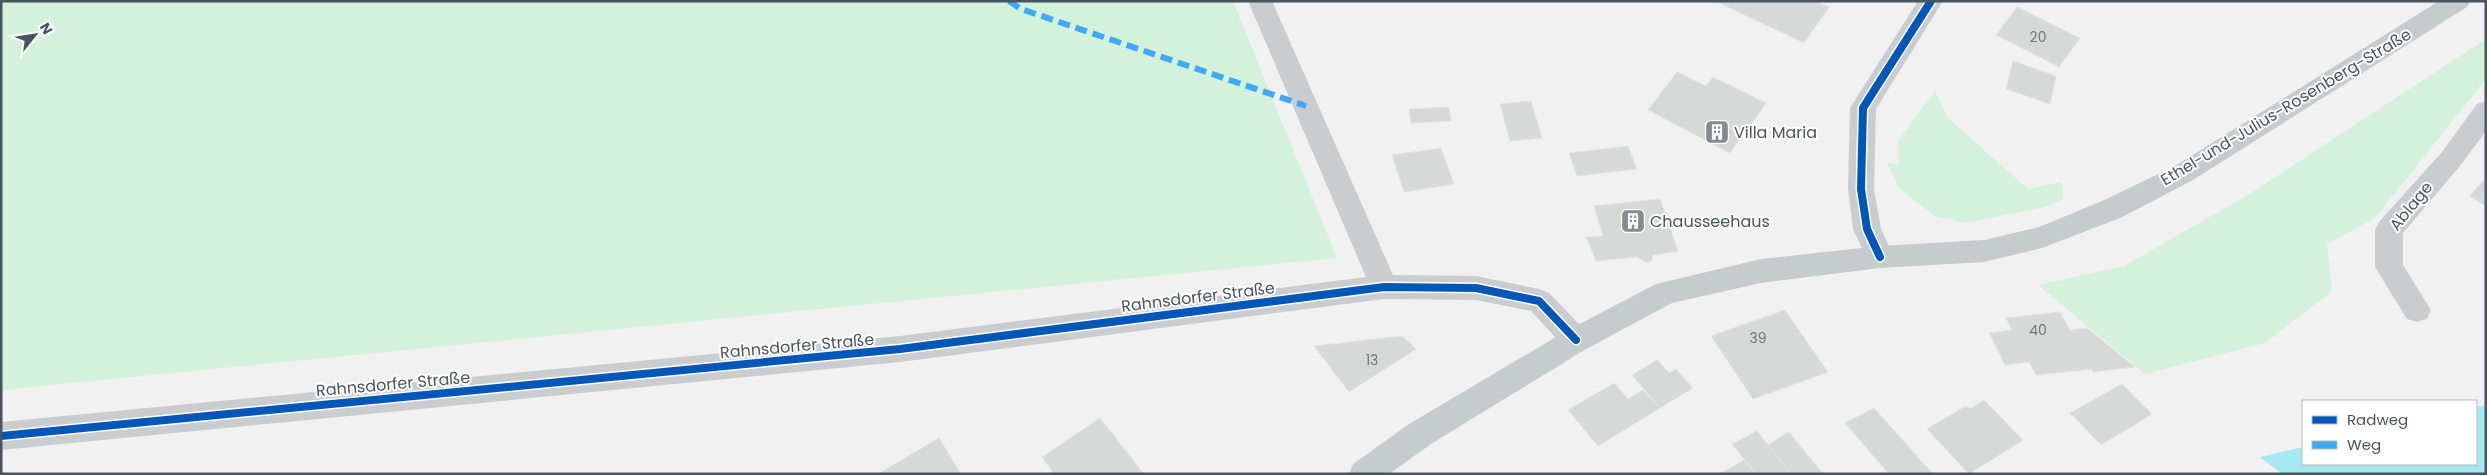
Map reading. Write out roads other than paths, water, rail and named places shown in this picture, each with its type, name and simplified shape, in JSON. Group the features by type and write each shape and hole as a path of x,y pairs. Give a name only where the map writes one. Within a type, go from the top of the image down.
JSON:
{"main road":[{"name":"Ethel-und-Julius-Rosenberg-Straße","path":"1364,474 1420,434 1576,340 1666,292 1761,271 1880,257 1984,251 2042,237 2110,210 2184,173 2458,1"}],"street":[{"path":"1260,1 1384,288"},
{"path":"1880,257 1868,229 1862,189 1863,108 1931,1"},
{"name":"Ablage","path":"2417,310 2389,267 2388,230 2451,158 2486,111"},
{"name":"Rahnsdorfer Straße","path":"1,436 900,350 1384,288 1476,288 1539,302 1576,340"}],"water":[{"path":"2486,405 2486,474 2282,474 2260,457 2302,447 2302,465 2477,465 2477,407"}],"place":[{"name":"Villa Maria","path":"1717,132"},
{"name":"Chausseehaus","path":"1633,221"}]}
